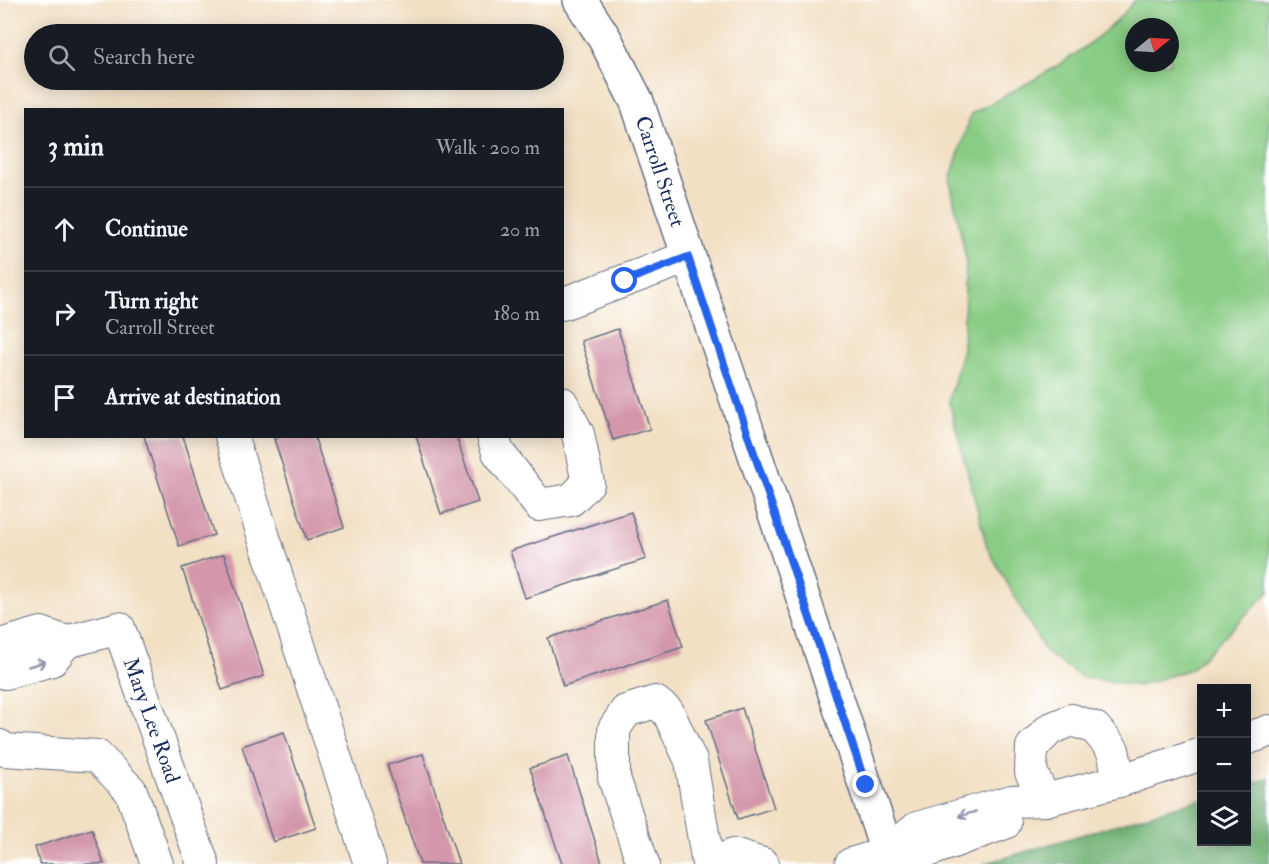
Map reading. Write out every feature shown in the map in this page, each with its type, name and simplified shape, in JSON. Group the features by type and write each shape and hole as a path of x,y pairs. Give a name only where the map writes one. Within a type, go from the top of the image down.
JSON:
{"main road":[{"name":"Carroll Street","path":"580,0 605,39 637,102 889,859"}],"street":[{"path":"564,303 688,257"},
{"path":"494,438 498,452 539,505 572,500 588,483 578,434 564,407"},
{"path":"232,438 370,864"},
{"name":"Mary Lee Road","path":"0,671 5,674 52,660 66,642 119,628 203,864"},
{"path":"0,645 41,633 66,642"},
{"path":"644,864 614,778 614,729 626,711 655,702 668,712 691,761 710,864 733,855 763,864"},
{"path":"1045,800 1031,772 1032,747 1050,729 1072,720 1095,728 1113,750 1119,781"},
{"path":"1249,738 1269,731"},
{"path":"0,746 3,750 98,756 131,791 157,864"},
{"path":"851,864 925,852 1026,815 1045,800 1119,781 1197,756"}],"green space":[{"path":"1135,0 1269,0 1269,592 1191,669 1138,686 1082,677 1046,653 987,547 949,401 963,348 966,259 950,180 971,114 1059,64 1101,35"},
{"path":"1269,778 1269,864 984,864 1197,800 1197,846 1251,846 1251,784"}],"building":[{"path":"618,329 650,429 613,440 581,341"},
{"path":"145,438 184,438 214,535 179,546"},
{"path":"315,438 344,527 307,540 274,439"},
{"path":"417,438 457,438 478,502 441,514"},
{"path":"631,512 646,559 525,598 510,551"},
{"path":"224,554 264,676 222,690 182,568"},
{"path":"668,600 683,647 563,686 548,638"},
{"path":"742,708 774,808 738,819 706,720"},
{"path":"284,732 316,828 273,842 242,746"},
{"path":"423,754 459,864 420,864 387,765"},
{"path":"568,756 602,863 562,864 530,768"},
{"path":"92,829 104,864 40,864 35,847"}],"route":[{"path":"625,281 688,257 866,785"}]}
